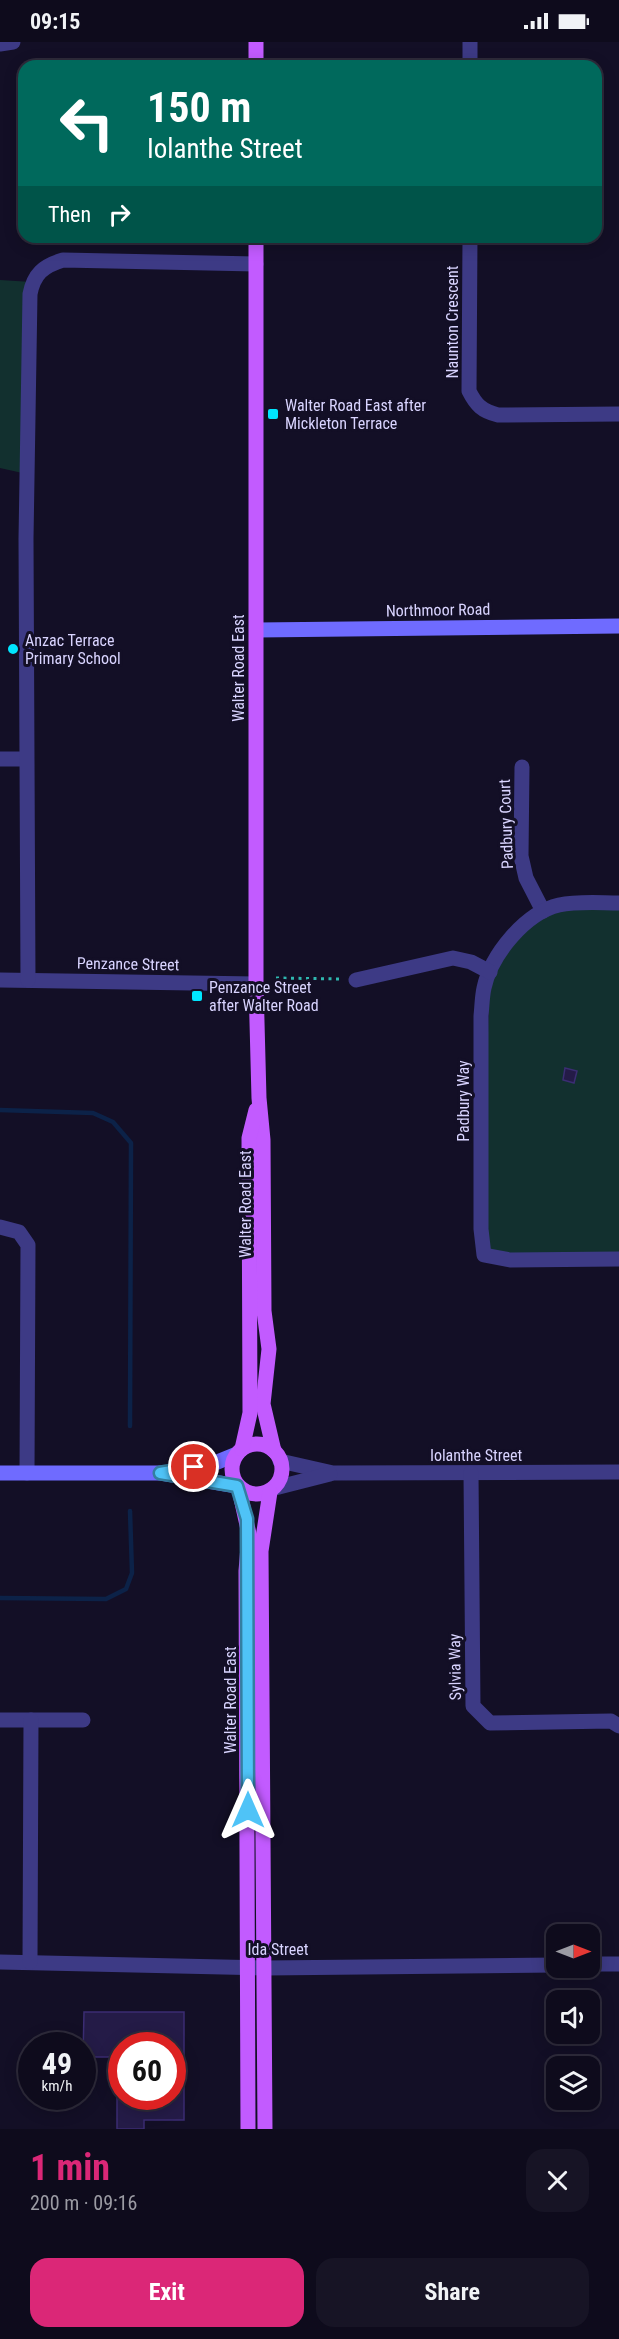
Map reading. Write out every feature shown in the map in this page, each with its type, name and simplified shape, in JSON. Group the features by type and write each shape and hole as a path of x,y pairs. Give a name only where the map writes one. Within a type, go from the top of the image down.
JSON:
{"main road":[{"path":"256,42 256,60"},
{"name":"Walter Road East","path":"256,243 256,984 259,1098 263,1140 264,1311 269,1349 263,1404 277,1456"},
{"name":"Walter Road East","path":"240,1452 250,1413 249,1138 259,1098"},
{"path":"259,1444 277,1456 282,1474 272,1490 251,1494 238,1487 232,1469 240,1452 259,1444"},
{"name":"Walter Road East","path":"238,1487 249,1534 246,1571 248,2129"},
{"name":"Walter Road East","path":"266,2129 261,1551 272,1490"}],"street":[{"path":"0,44 12,42"},
{"path":"470,42 470,60"},
{"name":"Naunton Crescent","path":"470,243 469,391 475,403 484,412 498,415 619,414"},
{"path":"28,980 26,539 32,282 48,264 63,260 256,264"},
{"name":"Northmoor Road","path":"257,630 619,626"},
{"path":"0,759 26,759"},
{"name":"Padbury Court","path":"522,767 521,856 526,878 543,911"},
{"name":"Padbury Way","path":"619,903 574,903 543,911 523,926 506,946 490,972 484,988 481,1016 481,1229 484,1255 510,1260 619,1259"},
{"path":"356,980 453,957 471,962 490,972"},
{"name":"Penzance Street","path":"0,980 256,984"},
{"path":"0,1227 19,1232 28,1245 27,1473"},
{"path":"0,1473 160,1473 210,1465 240,1452"},
{"name":"Iolanthe Street","path":"277,1456 333,1473"},
{"name":"Iolanthe Street","path":"272,1490 333,1473 619,1472"},
{"path":"160,1473 238,1487"},
{"name":"Sylvia Way","path":"471,1473 473,1706 490,1723 610,1721 619,1726"},
{"path":"0,1720 83,1720"},
{"path":"30,1962 31,1720"},
{"name":"Ida Street","path":"0,1962 73,1966 266,1968 546,1965"},
{"path":"600,1964 619,1964"}],"path":[{"path":"276,978 356,980"}],"green space":[{"path":"0,280 32,282 27,474 0,468"},
{"path":"619,903 619,1259 496,1259 481,1243 490,972 543,911"}],"building":[{"path":"565,1068 577,1071 574,1083 563,1080"},
{"path":"84,2012 184,2012 184,2032 108,2032 108,2057 96,2057 96,2032 84,2032"},
{"path":"117,2110 184,2110 184,2120 144,2120 144,2129 117,2129"}],"waterway":[{"path":"0,1110 93,1113 113,1122 131,1143 130,1426"},
{"path":"0,1598 106,1599 126,1589 132,1573 130,1511"}],"place":[{"name":"Walter Road East after Mickleton Terrace","path":"273,414"},
{"name":"Anzac Terrace Primary School","path":"13,649"},
{"name":"Penzance Street after Walter Road","path":"197,996"}],"route":[{"path":"194,1467 160,1473 237,1486 247,1519 249,1534 246,1571 248,1810"}]}
